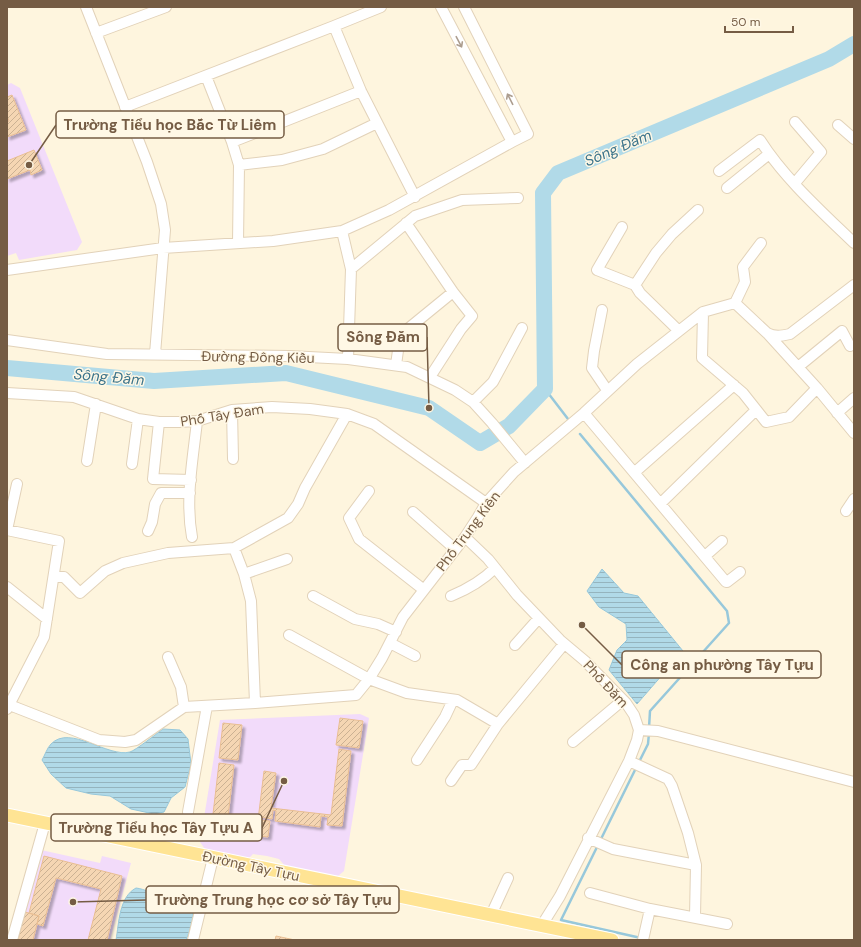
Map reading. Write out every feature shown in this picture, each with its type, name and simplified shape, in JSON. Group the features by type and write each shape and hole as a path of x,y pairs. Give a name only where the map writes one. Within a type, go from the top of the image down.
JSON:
{"main road":[{"name":"Đường Tây Tựu","path":"7,815 612,940"}],"street":[{"path":"86,7 147,162 161,204 165,230 155,354"},
{"path":"96,33 166,7"},
{"path":"125,108 381,7"},
{"path":"441,7 512,142"},
{"path":"7,270 163,248 273,241 342,231 415,197 528,134 464,7"},
{"path":"334,26 361,91 415,197"},
{"path":"206,76 240,165 238,243"},
{"path":"232,142 361,91"},
{"path":"795,122 821,152 795,183"},
{"path":"240,165 282,160 323,149 377,123"},
{"path":"838,125 854,139"},
{"path":"719,171 760,140 769,154 814,204 854,243"},
{"path":"727,188 769,154"},
{"path":"351,269 415,216 462,200 518,198"},
{"path":"635,285 656,253 672,234 698,210"},
{"path":"406,223 453,292 472,316 461,329 430,377"},
{"path":"622,227 597,270 635,285 640,293 679,331"},
{"path":"342,231 351,269 348,359"},
{"path":"761,242 743,267 745,282 735,303 767,333 817,388 854,432"},
{"path":"767,333 774,336 790,334 854,285"},
{"path":"396,365 399,343 404,332 453,292"},
{"name":"Phố Trung Kiên","path":"184,707 255,704 356,695 369,680 396,632 402,617 465,537 486,503 514,472 583,414 607,390 637,364 703,312 735,303"},
{"path":"602,310 592,368 607,390"},
{"path":"703,312 702,358 743,393 766,422 788,417 817,388"},
{"path":"473,402 493,382 522,328"},
{"path":"798,367 842,331 850,346"},
{"name":"Đường Đông Kiều","path":"7,340 107,354 289,356 348,359 375,364 407,367 430,377 473,402 525,463"},
{"path":"635,472 734,385"},
{"name":"Phố Tây Đam","path":"7,393 74,397 138,418 158,422 197,421 232,410 272,407 310,409 347,414 374,424 486,503"},
{"path":"838,413 854,398"},
{"path":"87,461 96,404"},
{"path":"232,410 233,459"},
{"path":"661,503 756,410"},
{"path":"54,577 64,577 80,594 105,572 123,563 168,553 234,548 288,518 298,504 305,488 347,414"},
{"path":"583,414 635,472 726,582 740,572"},
{"path":"132,464 138,418"},
{"path":"192,537 190,525 190,493 197,421"},
{"path":"158,422 153,479 191,480"},
{"path":"17,484 7,530 59,541 44,637 8,706 99,740 125,742 136,740 184,707 181,687 168,657"},
{"path":"369,491 349,518 359,539 424,590"},
{"path":"148,531 155,504 161,493 190,493"},
{"path":"846,511 854,499"},
{"path":"413,512 455,549"},
{"name":"Phố Đăm","path":"465,537 488,559 517,595 564,644 585,661 623,700 634,715 641,730"},
{"path":"706,556 722,541"},
{"path":"234,548 244,574 251,601 255,704"},
{"path":"244,574 287,559"},
{"path":"451,596 473,586 495,568"},
{"path":"7,587 47,619"},
{"path":"313,596 355,619 378,624 396,632"},
{"path":"515,645 539,618"},
{"path":"289,635 369,680 407,693 457,700 498,724"},
{"path":"390,643 415,656"},
{"path":"451,781 462,766 471,765 498,724 564,644"},
{"path":"417,760 445,717 453,700"},
{"path":"574,742 623,700"},
{"path":"188,812 207,706"},
{"path":"542,925 560,896 630,761 641,730 658,731 854,782"},
{"path":"630,761 668,779 672,786 688,833 696,865 695,917"},
{"path":"12,940 45,823"},
{"path":"590,839 613,849 696,865"},
{"path":"193,940 213,858"},
{"path":"491,915 508,878"},
{"path":"590,893 650,909 727,924"},
{"path":"643,940 650,909"}],"shaded area":[{"path":"11,83 20,88 82,242 77,250 19,260 16,253 7,256 7,85"},
{"path":"360,714 369,718 344,871 338,876 286,867 279,859 267,856 253,854 247,860 207,852 200,842 220,720"},
{"path":"41,850 100,863 102,856 131,863 110,940 16,940"}],"water":[{"path":"602,569 624,593 638,596 683,651 637,704 609,670 617,650 627,640 626,624 599,607 587,591"},
{"path":"163,729 180,730 188,739 191,764 185,787 171,798 164,812 154,814 131,809 110,796 91,794 66,788 51,774 42,760 51,744 59,739 79,739 121,753 133,751"},
{"path":"136,888 146,890 162,897 178,899 191,905 193,914 190,931 186,940 116,940 119,918 123,904 130,892"}],"building":[{"path":"12,95 26,130 7,137 7,122 9,121 7,116 7,97"},
{"path":"34,150 42,170 31,175 30,170 7,179 7,161"},
{"path":"340,718 363,721 359,748 336,745"},
{"path":"223,723 242,725 238,760 219,758"},
{"path":"339,749 351,751 342,826 327,825 328,817 321,816 320,827 275,821 276,811 273,810 272,819 260,817 260,820 270,821 268,837 211,831 219,763 234,765 228,817 258,820 264,771 276,773 271,808 331,815"},
{"path":"44,856 122,876 107,940 88,940 101,889 56,878 43,926 37,924 39,916 29,913"},
{"path":"25,912 39,916 33,940 18,940"},
{"path":"276,936 295,940 275,940"}],"waterway":[{"name":"Sông Đăm","path":"7,368 154,381 286,373 429,408 480,443 509,426 545,389 543,193 558,173 829,59 854,44"},
{"path":"545,389 568,419"},
{"path":"580,434 727,611 729,623 650,711 649,728"},
{"path":"638,764 648,744 649,733"},
{"path":"600,841 636,768"},
{"path":"598,845 561,920 641,938"}],"place":[{"name":"Trường Tiểu học Bắc Từ Liêm","path":"29,165"},
{"name":"Sông Đăm","path":"429,408"},
{"name":"Công an phường Tây Tựu","path":"582,625"},
{"name":"Trường Tiểu học Tây Tựu A","path":"284,781"},
{"name":"Trường Trung học cơ sở Tây Tựu","path":"73,902"}]}
